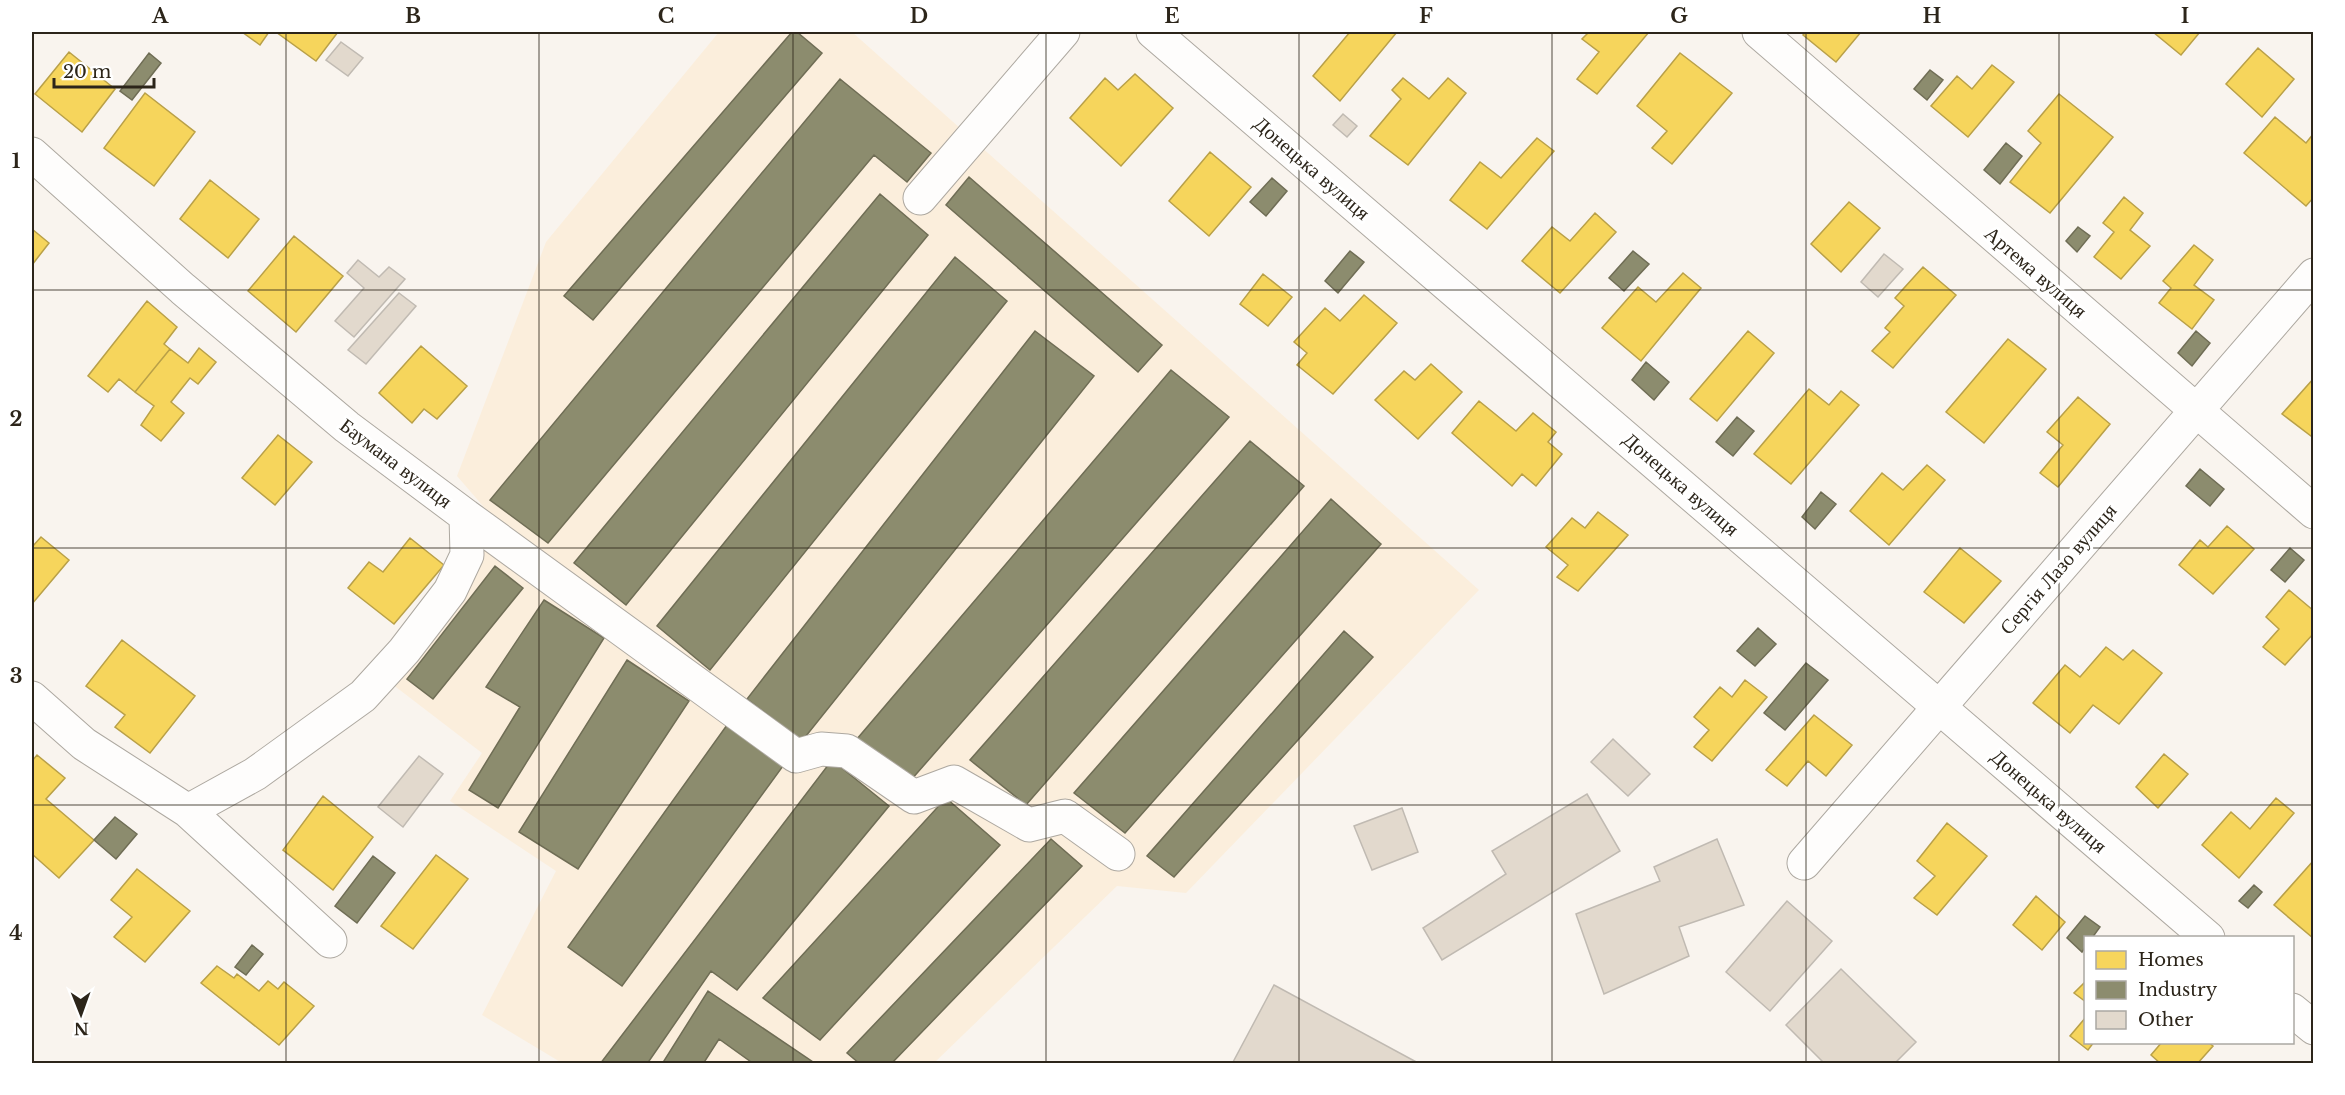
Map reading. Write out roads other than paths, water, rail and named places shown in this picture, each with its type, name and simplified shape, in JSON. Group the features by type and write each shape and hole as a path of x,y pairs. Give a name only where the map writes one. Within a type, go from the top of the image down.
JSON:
{"street":[{"path":"920,198 1063,32"},
{"name":"Донецька вулиця","path":"1153,32 2206,936"},
{"name":"Артема вулиця","path":"1759,32 2313,512"},
{"name":"Баумана вулиця","path":"32,154 183,289 347,427 466,516 467,555 450,591 404,651 363,696 255,774 188,811"},
{"name":"Сергія Лазо вулиця","path":"1804,863 1938,705 2313,275"},
{"path":"466,516 796,756 821,749 847,751 914,797 954,782 1029,825 1065,816 1118,854"},
{"path":"32,698 84,744 188,811 330,941"},
{"path":"2294,1012 2313,1028"}]}
